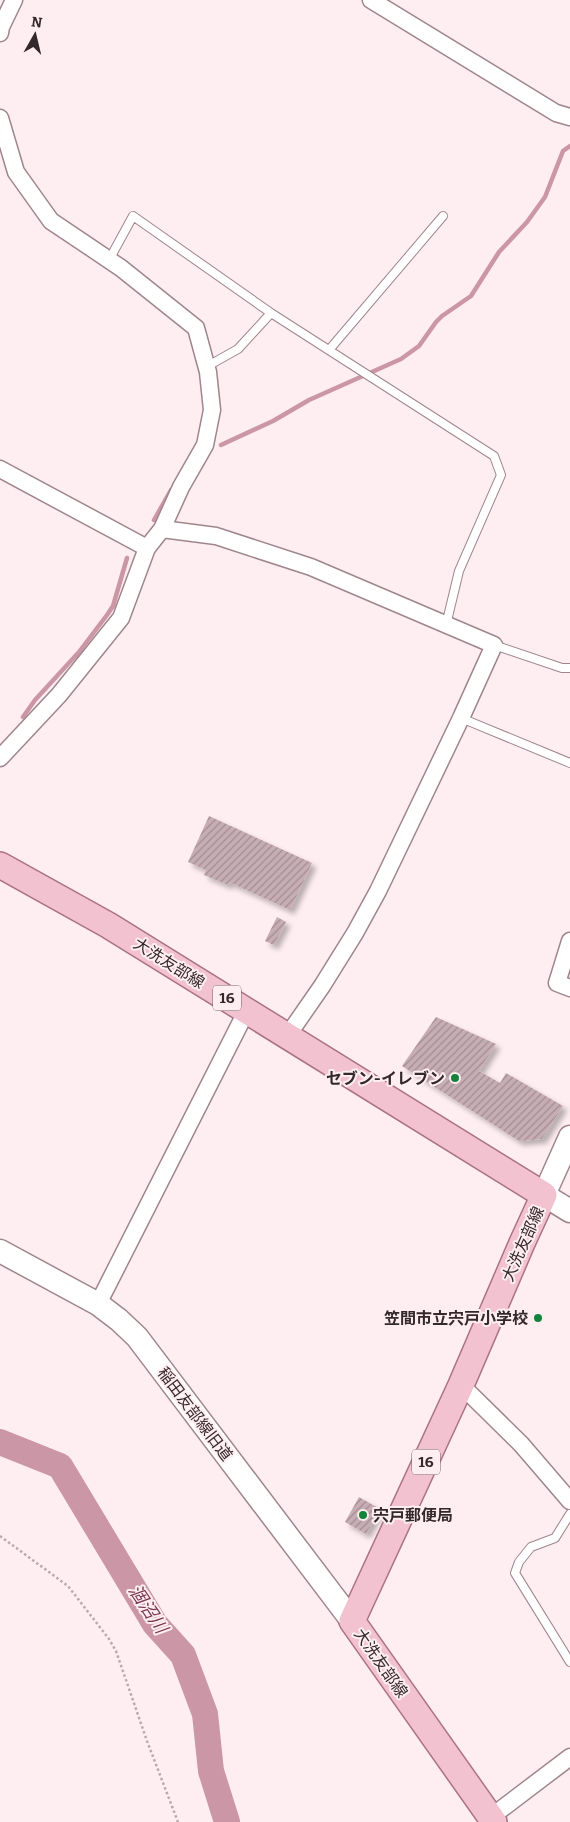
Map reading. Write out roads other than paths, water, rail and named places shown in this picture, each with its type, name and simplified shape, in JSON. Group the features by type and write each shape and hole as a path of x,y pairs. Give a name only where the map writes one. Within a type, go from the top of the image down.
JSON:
{"main road":[{"name":"大洗友部線","path":"0,865 108,925 544,1195 461,1385 352,1621 493,1820"}],"street":[{"path":"0,33 14,0"},
{"path":"372,0 556,113 570,117"},
{"path":"0,118 16,172 50,221 109,260 196,328 206,367 212,410 205,445 181,487 162,529 147,548 121,618 59,694 0,758"},
{"path":"0,469 147,548"},
{"path":"162,529 216,536 311,567 494,645 378,891 355,933 322,986 288,1035"},
{"path":"570,941 557,983 570,988"},
{"path":"98,1304 247,1010"},
{"path":"570,1137 544,1195 570,1211"},
{"name":"稲田友部線旧道","path":"0,1251 98,1304 120,1320 137,1337 352,1621"},
{"path":"461,1385 521,1444 570,1501"},
{"path":"493,1820 570,1757"}],"lane":[{"path":"109,260 133,216 271,313 494,456 501,475 459,571 446,624"},
{"path":"329,350 444,216"},
{"path":"206,367 238,349 271,313"},
{"path":"494,645 562,668 570,668"},
{"path":"461,718 570,763"},
{"path":"570,1514 554,1538 530,1547 519,1562 515,1573 570,1662"}],"waterway":[{"path":"221,445 273,421 309,400 401,359 419,346 442,316 471,296 499,252 527,222 545,197 563,151 570,146"},
{"path":"154,520 171,490"},
{"path":"23,717 35,700 79,652 113,606 127,558"},
{"name":"涸沼川","path":"0,1442 60,1466 155,1624 183,1655 205,1714 211,1771 227,1822"}],"place":[{"name":"セブン-イレブン","path":"455,1078"},
{"name":"笠間市立宍戸小学校","path":"538,1318"},
{"name":"宍戸郵便局","path":"363,1515"}]}
